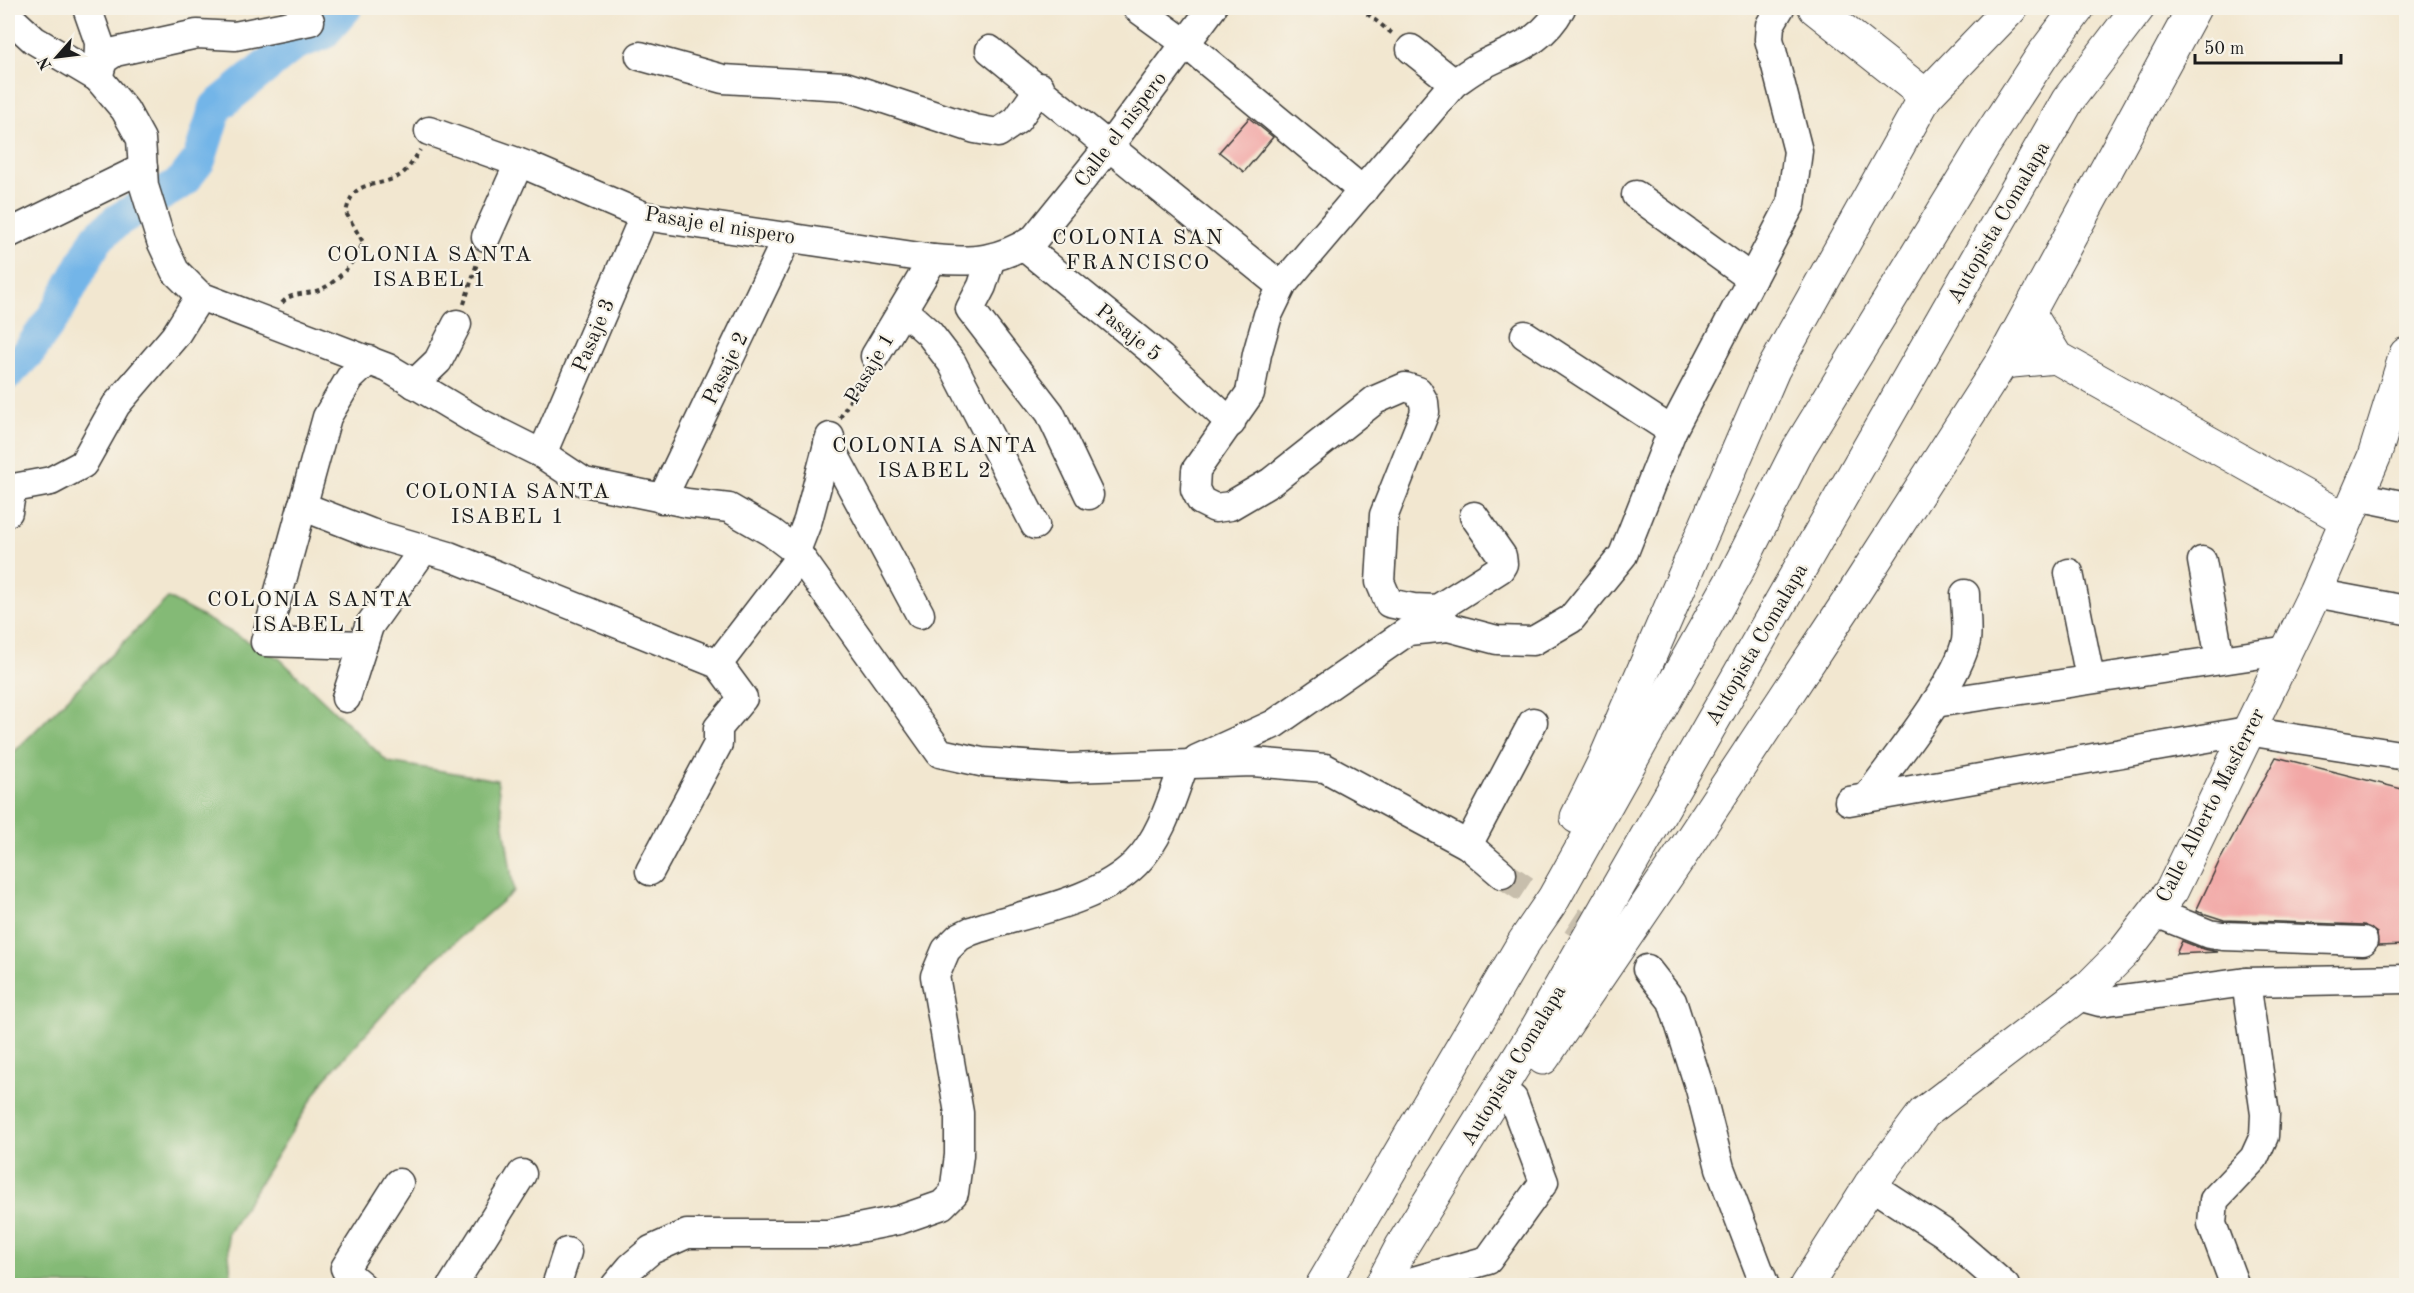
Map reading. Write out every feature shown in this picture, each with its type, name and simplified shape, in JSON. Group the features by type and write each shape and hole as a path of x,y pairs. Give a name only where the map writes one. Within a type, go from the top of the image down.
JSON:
{"main road":[{"path":"1815,8 1926,96"},
{"path":"1524,942 1542,887 1604,762 1773,370 1926,96 2011,8"},
{"path":"1322,1286 1628,770 1736,573 1799,448 1983,145 2042,56 2078,8"},
{"name":"Autopista Comalapa","path":"1381,1286 1402,1246 1536,1030 2068,100 2138,8"},
{"path":"1402,1246 1513,1099 1683,852 1852,596 2002,362 2072,228 2194,8"},
{"path":"2029,313 2056,357 2351,508"},
{"name":"Calle Alberto Masferrer","path":"1806,1286 1870,1185 1924,1113 2078,996 2124,952 2172,890 2315,593 2374,458 2406,354"},
{"path":"2002,362 2056,357"}],"street":[{"path":"87,8 99,42 98,78"},
{"path":"1137,8 1185,43 1363,190"},
{"name":"Calle el nispero","path":"1023,246 1034,239 1049,222 1110,145 1212,8"},
{"path":"1561,8 1555,19 1536,39 1480,66 1454,84 1281,286 1268,315 1257,354 1250,393 1196,470 1195,489 1201,501 1215,508 1230,506 1271,482 1375,400 1405,387 1418,391 1424,402 1425,412 1384,515 1380,582 1389,603 1443,618 1497,640 1533,641 1571,620 1623,555 1672,431 1791,204 1798,150 1769,39 1770,25 1780,8"},
{"path":"8,16 34,40 98,78 125,110 141,139 143,177 161,241 175,271 200,296 369,360 480,423 542,454 584,482 662,499 729,508 771,532 798,554 940,753 981,762 1069,768 1253,762 1325,768 1468,845 1502,874"},
{"path":"98,78 103,60 114,52 196,34 235,36 310,21"},
{"path":"1411,49 1454,84"},
{"path":"990,50 1040,87 1281,286"},
{"path":"640,56 723,79 845,86 975,129 998,133 1017,120 1040,87"},
{"name":"Pasaje el nispero","path":"429,131 519,163 644,216 933,259 976,262 1023,246"},
{"path":"486,237 519,163"},
{"path":"8,234 143,177"},
{"path":"1636,195 1752,279"},
{"name":"Pasaje 3","path":"542,454 644,216"},
{"name":"Pasaje 2","path":"662,499 788,236"},
{"name":"Pasaje 5","path":"1023,246 1161,358 1231,423"},
{"path":"991,258 982,286 970,309 1050,413 1089,495"},
{"name":"Pasaje 1","path":"875,356 933,259"},
{"path":"9,496 51,481 83,464 116,405 175,336 200,296"},
{"path":"903,310 929,333 952,363 1035,525"},
{"path":"414,384 438,361 457,324"},
{"path":"1525,335 1672,431"},
{"path":"363,645 265,642 327,417 350,378 369,360"},
{"path":"718,664 798,554 831,435"},
{"path":"831,435 920,614"},
{"path":"303,506 371,533 449,556 718,664 743,698 718,728 718,744 650,871"},
{"path":"2351,508 2406,506"},
{"path":"615,1286 631,1267 651,1250 687,1234 828,1234 899,1221 947,1201 954,1194 960,1135 959,1113 934,982 943,956 954,941 971,931 1082,896 1113,880 1136,863 1154,838 1184,765 1274,724 1408,632 1443,618 1503,564 1502,556 1474,516"},
{"path":"346,698 369,626 424,549"},
{"path":"2202,561 2220,659"},
{"path":"2069,573 2090,678"},
{"path":"2315,593 2406,610"},
{"path":"1965,594 1966,641 1958,663 1935,703 1858,800 2247,731 2406,756"},
{"path":"1935,703 2288,650"},
{"path":"1468,845 1533,722"},
{"path":"2156,913 2209,934 2223,936 2363,940"},
{"path":"1647,969 1672,1001 1700,1089 1720,1168 1765,1286"},
{"path":"2078,996 2100,1002 2182,988 2246,982 2406,979"},
{"path":"2235,1286 2212,1224 2214,1200 2254,1158 2264,1136 2265,1114 2246,982"},
{"path":"1396,1286 1488,1260 1544,1182 1513,1099"},
{"path":"452,1286 522,1174"},
{"path":"362,1286 349,1275 345,1268 399,1183"},
{"path":"1870,1185 1944,1233 2005,1286"},
{"path":"556,1286 567,1252"}],"path":[{"path":"1360,8 1411,49"},
{"path":"268,321 284,300 300,293 317,291 342,274 358,257 363,242 346,213 349,197 364,185 401,176 412,163 429,131"},
{"path":"457,324 486,237"},
{"name":"Pasaje 1","path":"831,435 875,356"}],"green space":[{"path":"168,598 279,658 388,762 497,780 514,891 425,968 324,1080 227,1235 232,1285 8,1285 8,758"}],"building":[{"path":"1249,118 1273,137 1244,172 1219,152"},
{"path":"2276,757 2406,790 2406,945 2378,946 2377,933 2364,925 2224,920 2196,911 2219,862"},
{"path":"2182,941 2203,949 2218,952 2176,954"}],"waterway":[{"path":"8,373 30,350 56,313 97,238 118,220 182,182 199,160 216,107 294,44 323,33 345,8"}],"tunnel":[{"path":"1502,874 1647,969"}],"district":[{"name":"COLONIA SAN FRANCISCO","path":"1138,248"},
{"name":"COLONIA SANTA ISABEL 1","path":"430,266"},
{"name":"COLONIA SANTA ISABEL 2","path":"935,456"},
{"name":"COLONIA SANTA ISABEL 1","path":"508,502"},
{"name":"COLONIA SANTA ISABEL 1","path":"310,610"}]}
